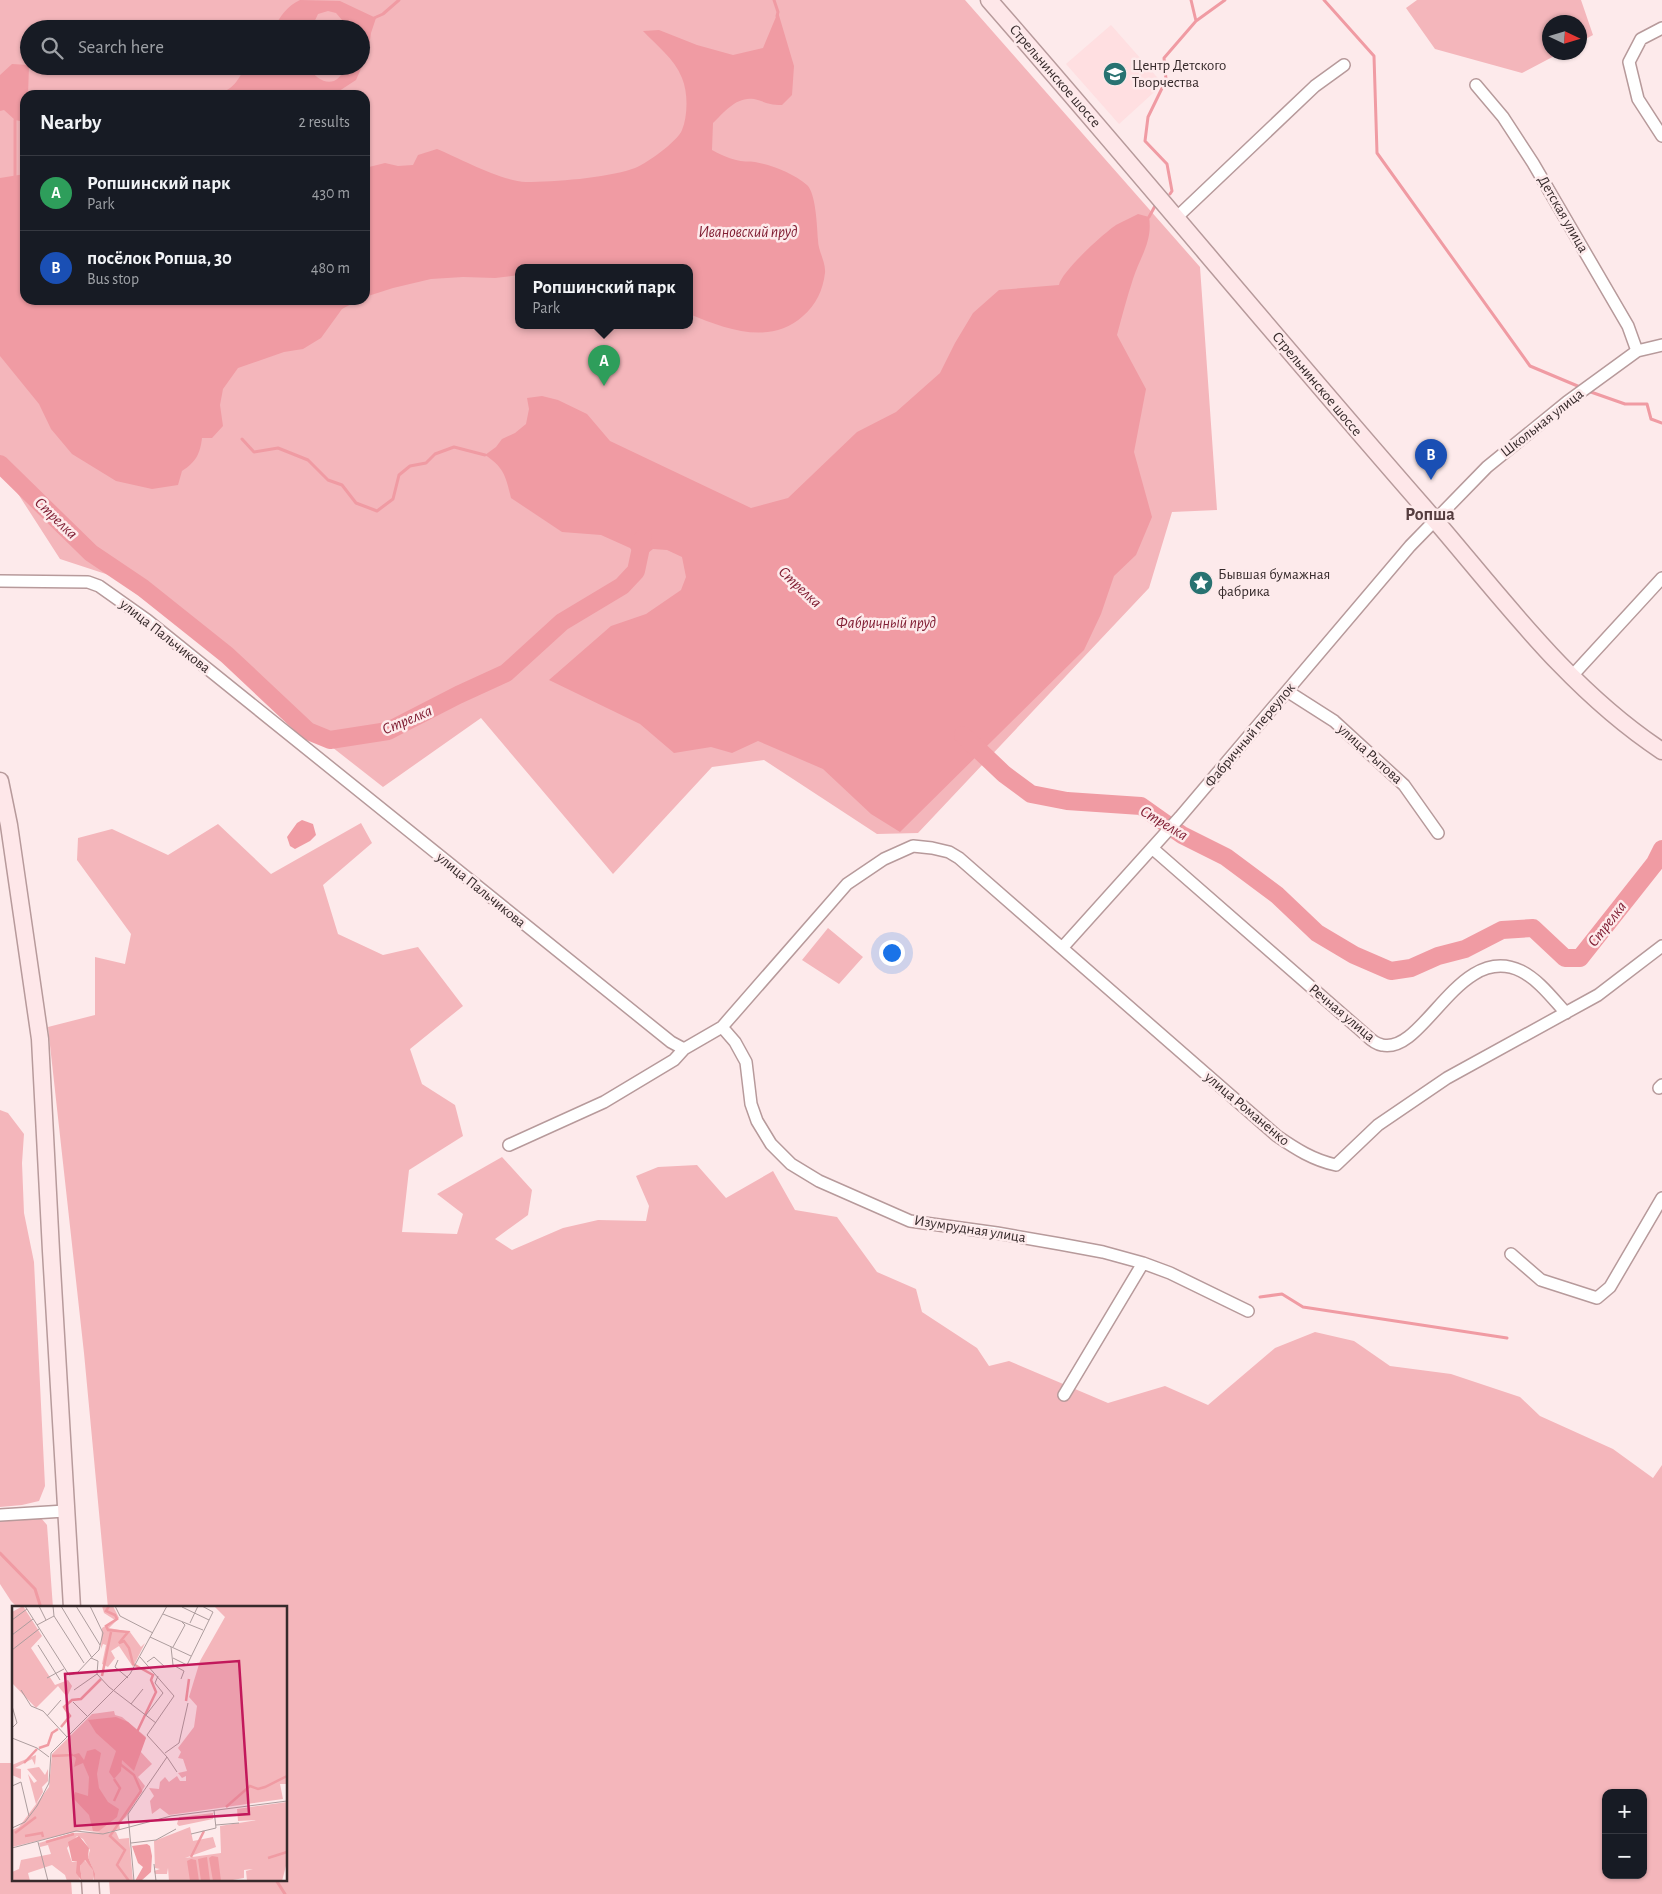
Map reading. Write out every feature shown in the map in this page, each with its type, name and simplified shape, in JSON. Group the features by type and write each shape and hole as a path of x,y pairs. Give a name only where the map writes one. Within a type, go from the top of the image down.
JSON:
{"main road":[{"name":"Стрельнинское шоссе","path":"989,0 1571,677 1607,711 1660,749"},
{"path":"0,781 9,824 40,1038 72,1606"}],"street":[{"path":"1662,28 1641,39 1629,62 1638,99 1662,136"},
{"path":"1176,218 1315,86 1344,65"},
{"name":"Детская улица","path":"1476,85 1503,117 1533,163 1628,326 1636,351"},
{"name":"Школьная улица","path":"1436,521 1486,468 1567,402 1636,351 1662,345"},
{"name":"Фабричный переулок","path":"1062,948 1180,817 1410,546 1436,521"},
{"path":"1571,677 1662,578"},
{"name":"улица Пальчикова","path":"0,581 88,582 99,586 146,620 664,1036 684,1049"},
{"name":"улица Рытова","path":"1287,691 1334,721 1404,785 1438,833"},
{"name":"Речная улица","path":"1155,844 1366,1035 1381,1046 1390,1046 1409,1036 1463,982 1481,969 1492,966 1520,970 1532,977 1566,1013"},
{"name":"улица Романенко","path":"722,1027 847,884 884,859 913,846 932,848 949,852 959,858 1277,1136 1297,1150 1319,1161 1336,1164 1378,1125 1447,1078 1598,995 1662,946"},
{"path":"509,1145 604,1102 674,1060 684,1049 722,1027"},
{"name":"Изумрудная улица","path":"722,1027 735,1042 746,1062 751,1104 757,1121 771,1144 791,1164 819,1181 910,1221 1042,1241 1103,1252 1143,1263 1170,1273 1248,1311"},
{"path":"1510,1254 1541,1280 1597,1298 1610,1287 1662,1198"},
{"path":"1064,1394 1143,1263"},
{"path":"0,1515 65,1510"}],"shaded area":[{"path":"0,0 965,0 1200,267 1217,510 1172,512 1149,588 918,833 877,834 764,760 712,767 613,874 481,718 383,787 115,577 60,559 4,472 0,472"},
{"path":"1417,0 1581,0 1586,15 1542,15 1542,60 1547,60 1522,73 1435,49 1406,8"},
{"path":"1587,18 1593,35 1587,38"},
{"name":"Центр Детского Творчества","path":"1111,25 1163,84 1119,124 1066,64"},
{"path":"361,823 372,843 323,885 338,934 383,955 418,947 463,1006 410,1049 422,1084 455,1105 463,1136 409,1170 402,1232 457,1234 463,1214 437,1194 502,1157 532,1190 528,1215 495,1239 512,1250 563,1228 598,1220 646,1221 649,1206 636,1176 658,1167 697,1165 726,1198 773,1171 795,1210 837,1217 877,1272 916,1289 922,1312 977,1348 989,1366 1009,1361 1108,1403 1165,1386 1208,1405 1275,1348 1315,1332 1354,1341 1390,1366 1451,1374 1520,1397 1540,1416 1613,1449 1653,1478 1662,1465 1662,1894 110,1894 109,1882 288,1882 288,1606 108,1606 84,1353 48,1027 95,1015 95,957 125,964 131,934 77,860 78,838 112,829 168,855 218,824 271,874"},
{"path":"828,928 863,957 839,984 802,960"},
{"path":"0,1110 8,1113 24,1134 22,1163 24,1213 34,1262 45,1486 39,1501 0,1507"},
{"path":"41,1518 47,1525 53,1606 16,1606 0,1584 0,1519"},
{"path":"0,1763 12,1763 12,1882 71,1882 72,1894 0,1894"}],"water":[{"path":"300,0 340,1 376,18 370,40 370,20 342,20 336,13 328,11 318,14 315,20 279,20 291,5"},
{"name":"Ивановский пруд","path":"778,12 794,66 792,95 782,105 770,104 754,99 736,102 713,123 712,150 733,159 775,167 795,177 810,189 814,202 818,244 825,273 821,291 815,302 808,312 790,325 762,333 748,332 718,325 693,316 693,264 515,264 515,276 495,278 431,279 370,295 370,167 385,163 398,166 413,165 418,155 437,149 493,174 516,181 580,179 632,169 652,158 679,135 684,124 686,111 685,90 679,71 670,58 643,31 659,30 697,45 733,55 763,48"},
{"path":"12,64 20,64 20,75 29,75 28,90 20,90 20,121 15,120 4,110 0,111 0,75"},
{"path":"240,75 315,75 328,82 338,79 341,75 358,75 356,80 341,90 227,90"},
{"path":"20,175 20,305 350,305 342,309 321,338 303,349 284,352 238,368 223,389 220,405 223,426 212,438 202,438 196,457 182,471 178,485 152,489 116,481 72,454 51,429 39,404 0,356 0,178"},
{"name":"Фабричный пруд","path":"1138,214 1149,217 1148,241 1131,286 1117,335 1146,389 1134,452 1152,517 1136,555 1114,576 1101,614 1084,650 900,832 871,814 823,769 758,741 732,753 711,747 674,753 640,724 549,680 611,626 646,614 681,590 686,577 682,557 667,550 653,549 639,560 630,548 601,535 562,532 511,498 508,484 500,468 485,455 496,447 502,439 515,433 526,424 529,409 527,398 542,396 558,400 587,414 610,441 751,508 788,498 857,432 896,412 940,373 973,313 999,290 1059,285 1067,271 1093,244 1116,225"},
{"path":"302,820 313,824 316,835 310,841 295,849 290,846 287,837 297,823"}],"waterway":[{"path":"374,18 383,14 399,0"},
{"path":"774,0 778,12 777,16"},
{"path":"1191,0 1196,21 1225,0"},
{"path":"1324,0 1374,56 1377,153 1530,366 1580,387"},
{"path":"1170,194 1172,191 1167,164 1145,141 1148,117 1166,80 1164,58 1196,21"},
{"path":"15,120 15,180"},
{"path":"1149,217 1155,206"},
{"path":"1588,391 1625,404 1647,404 1651,419 1662,423"},
{"path":"242,439 254,452 278,448 308,460 328,480 342,485 356,503 377,511 393,499 399,475 410,466 426,463 435,454 454,447 485,455"},
{"name":"Стрелка","path":"0,464 91,553 143,588 227,655 308,731 330,740 388,731 506,673 562,622 622,586 636,571 643,538"},
{"name":"Стрелка","path":"963,735 1004,774 1031,794 1067,801 1141,806 1182,835 1226,857 1277,895 1317,933 1354,955 1391,971 1411,968 1438,956 1465,949 1502,930 1533,928 1565,958 1580,958 1655,863 1662,849"},
{"path":"1260,1297 1282,1294 1303,1307 1507,1338"},
{"path":"0,1553 35,1589 40,1606"},
{"path":"277,1882 285,1894"}],"place":[{"name":"Центр Детского Творчества","path":"1115,74"},
{"name":"Ропшинский парк","path":"604,386"},
{"name":"посёлок Ропша, 30","path":"1431,480"},
{"name":"Бывшая бумажная фабрика","path":"1201,583"}],"district":[{"name":"Ропша","path":"1430,515"}]}
